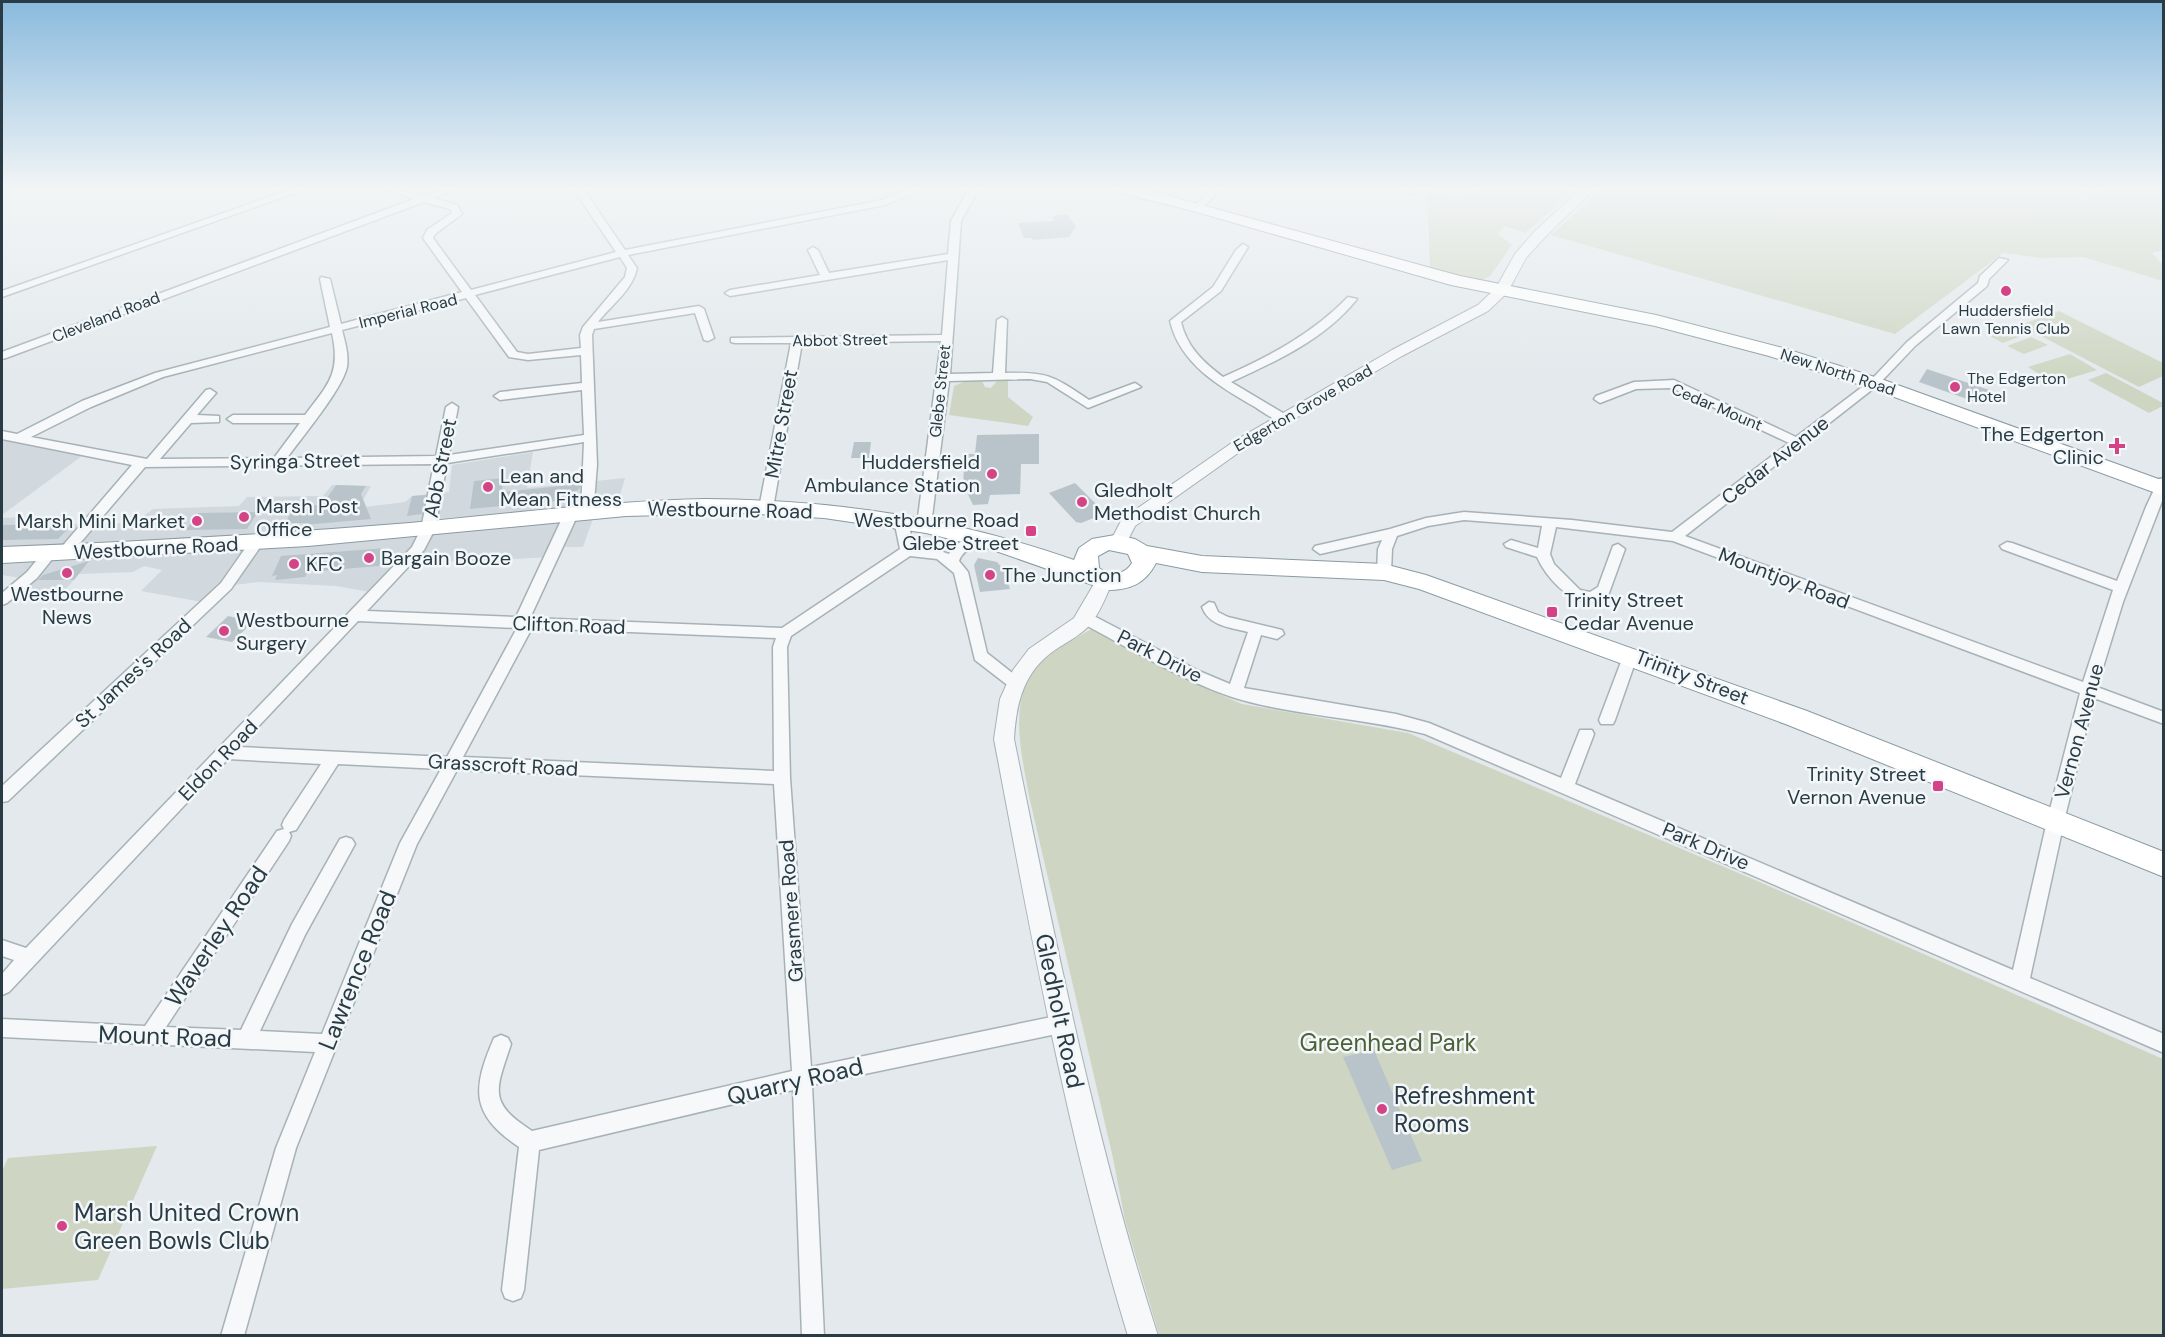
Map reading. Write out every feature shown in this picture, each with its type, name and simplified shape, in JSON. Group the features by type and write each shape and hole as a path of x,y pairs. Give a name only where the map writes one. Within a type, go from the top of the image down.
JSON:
{"highway":[{"name":"New North Road","path":"1357,252 1502,290 1667,324 1776,352 1874,382 2162,487"},
{"name":"Westbourne Road","path":"2,555 256,543 428,529 580,512 657,507 766,508 901,520 1024,550 1098,579"},
{"path":"1109,542 1119,542 1140,563 1123,582 1098,579 1084,565 1087,553 1092,548 1109,542"},
{"name":"Westbourne Road","path":"1024,550 1092,548"},
{"name":"Trinity Street","path":"1140,563 1384,572 1426,583 1630,654 2055,818 2163,865"}],"street":[{"path":"2,294 120,252"},
{"name":"Cleveland Road","path":"2,356 278,252"},
{"path":"439,252 513,355 528,357 586,351"},
{"name":"Imperial Road","path":"18,439 56,417 105,394 159,375 472,295 627,252"},
{"path":"814,252 826,277"},
{"name":"Glebe Street","path":"924,525 944,378 952,252"},
{"path":"1240,252 1219,287 1209,296 1184,310 1175,321 1175,334 1193,359 1284,419"},
{"name":"Edgerton Grove Road","path":"1119,542 1128,523 1152,503 1242,443 1397,353 1483,308 1502,290 1524,252"},
{"path":"580,512 591,465 586,351 589,327 598,313 628,282 632,268 624,253"},
{"path":"730,293 952,256"},
{"name":"Cedar Avenue","path":"1675,537 1874,382 1911,344 1983,285 1984,278 2003,260"},
{"path":"278,461 331,388 341,369 342,353 325,279"},
{"path":"1224,381 1296,348 1320,332 1352,299"},
{"path":"589,327 699,309 708,338"},
{"path":"999,377 1002,320"},
{"name":"Abbot Street","path":"735,340 946,338"},
{"name":"Mitre Street","path":"766,508 797,340"},
{"path":"944,378 1050,378 1088,404 1135,387"},
{"name":"Cedar Mount","path":"1600,399 1634,386 1674,384 1797,442"},
{"path":"500,396 588,386"},
{"path":"2,600 57,553 210,393"},
{"name":"Abb Street","path":"428,529 452,407"},
{"path":"187,419 215,419"},
{"path":"233,419 308,419"},
{"name":"Syringa Street","path":"2,435 145,463 442,460 589,438"},
{"name":"Vernon Avenue","path":"2020,980 2055,818 2088,692 2121,588 2162,487"},
{"name":"Lawrence Road","path":"232,1335 286,1148 409,843 453,762 580,512"},
{"name":"Mountjoy Road","path":"1320,549 1454,516 1550,522 1675,537 2163,718"},
{"path":"901,520 907,551"},
{"path":"1550,522 1543,554 1548,566 1576,594 1592,597 1604,590 1618,549"},
{"name":"Eldon Road","path":"2,986 417,550 428,529"},
{"path":"1384,572 1385,549 1392,533"},
{"path":"952,562 954,552 978,540"},
{"name":"St James's Road","path":"2,796 226,586 256,543"},
{"path":"1511,544 1543,554"},
{"path":"2007,546 2121,588"},
{"path":"785,633 907,551 926,551 943,555 961,572 980,656 1015,683"},
{"name":"Gledholt Road","path":"1098,579 1085,618 1068,635 1046,646 1031,659 1015,683 1005,708 1004,739 1061,1024 1114,1250 1143,1335"},
{"path":"1209,608 1212,615 1224,621 1277,634"},
{"name":"Clifton Road","path":"353,616 785,633"},
{"name":"Park Drive","path":"1085,618 1194,675 1235,692 1396,720 1430,729 2020,980 2163,1044"},
{"path":"1235,692 1256,629"},
{"name":"Grasmere Road","path":"785,633 780,647 782,778 802,1078 813,1335"},
{"path":"1607,720 1630,654"},
{"path":"1566,786 1586,734"},
{"name":"Grasscroft Road","path":"225,753 782,778"},
{"name":"Waverley Road","path":"149,1036 334,758"},
{"path":"246,1040 298,930 346,844"},
{"path":"2,948 29,957"},
{"name":"Quarry Road","path":"530,1142 802,1078 1061,1024"},
{"name":"Mount Road","path":"2,1028 328,1043"},
{"path":"501,1044 487,1087 490,1110 506,1127 530,1142 513,1290"}],"shaded area":[{"path":"2,436 86,453 2,515"},
{"path":"533,452 527,488 625,478 616,509 596,510 583,547 558,547 551,557 456,562 414,553 375,593 336,586 258,582 226,586 208,603 141,591 162,570 144,566 133,572 79,574 57,599 15,590 27,579 2,575 2,518 69,515 61,524 134,523 153,509 239,506 247,497 323,496 332,485 371,486 362,502 365,507 405,502 412,496 449,492 452,465"}],"green space":[{"path":"1429,252 1507,252 1490,276 1483,280 1430,268"},
{"path":"1611,252 2154,252 2152,253 2163,265 2163,281 2083,257 2041,258 2003,253 1895,334"},
{"path":"2059,311 2163,363 2163,376 2139,387 2020,325"},
{"path":"2009,325 2026,334 2003,343 1986,334"},
{"path":"2031,337 2048,345 2024,354 2007,346"},
{"path":"2070,354 2097,370 2054,383 2028,367"},
{"path":"2106,373 2163,403 2163,406 2149,413 2088,380"},
{"path":"966,381 982,381 985,387 991,388 997,381 1008,381 1008,397 1033,417 1028,426 949,415 954,386"},
{"name":"Greenhead Park","path":"1093,628 1181,678 1242,704 1408,733 1755,880 2163,1059 2163,1335 1159,1335 1125,1220 1113,1158 1029,796 1019,730 1022,698 1035,668 1054,651"},
{"name":"Marsh United Crown Green Bowls Club","path":"157,1146 98,1280 2,1289 2,1171 8,1158"}],"building":[{"name":"The Edgerton Hotel","path":"1927,369 1992,391 1984,405 1919,382"},
{"name":"Huddersfield Ambulance Station","path":"1039,434 1039,464 1021,464 1020,494 990,495 988,504 973,505 963,484 965,454 975,454 977,435"},
{"path":"854,442 871,442 869,458 851,458"},
{"path":"503,478 502,492 580,484 580,488 567,500 470,509 474,481"},
{"name":"Gledholt Methodist Church","path":"1075,483 1103,511 1098,512 1101,515 1081,523 1076,522 1049,493"},
{"path":"336,485 366,486 361,494 371,519 304,525 305,523 285,523 295,506 322,505"},
{"path":"426,495 422,514 407,516 412,496"},
{"path":"258,512 247,529 186,530 198,513"},
{"path":"73,524 58,539 2,540 2,525"},
{"path":"386,548 379,566 308,572 305,577 275,580 277,575 272,576 281,556"},
{"name":"The Junction","path":"978,558 997,562 1004,570 1010,589 980,592 974,565"},
{"name":"Westbourne News","path":"89,561 74,580 38,580 43,575"},
{"name":"Westbourne Surgery","path":"228,616 253,622 232,642 206,637"},
{"name":"Refreshment Rooms","path":"1374,1050 1422,1161 1392,1170 1343,1057"}],"place":[{"name":"Huddersfield Lawn Tennis Club","path":"2006,291"},
{"name":"The Edgerton Hotel","path":"1955,387"},
{"name":"The Edgerton Clinic","path":"2117,446"},
{"name":"Huddersfield Ambulance Station","path":"992,474"},
{"name":"Lean and Mean Fitness","path":"488,487"},
{"name":"Gledholt Methodist Church","path":"1082,502"},
{"name":"Marsh Post Office","path":"244,517"},
{"name":"Marsh Mini Market","path":"197,521"},
{"name":"Westbourne Road Glebe Street","path":"1031,531"},
{"name":"Bargain Booze","path":"369,558"},
{"name":"KFC","path":"294,564"},
{"name":"Westbourne News","path":"67,573"},
{"name":"The Junction","path":"990,575"},
{"name":"Trinity Street Cedar Avenue","path":"1552,612"},
{"name":"Westbourne Surgery","path":"224,631"},
{"name":"Trinity Street Vernon Avenue","path":"1938,786"},
{"name":"Refreshment Rooms","path":"1382,1109"},
{"name":"Marsh United Crown Green Bowls Club","path":"62,1226"}]}
